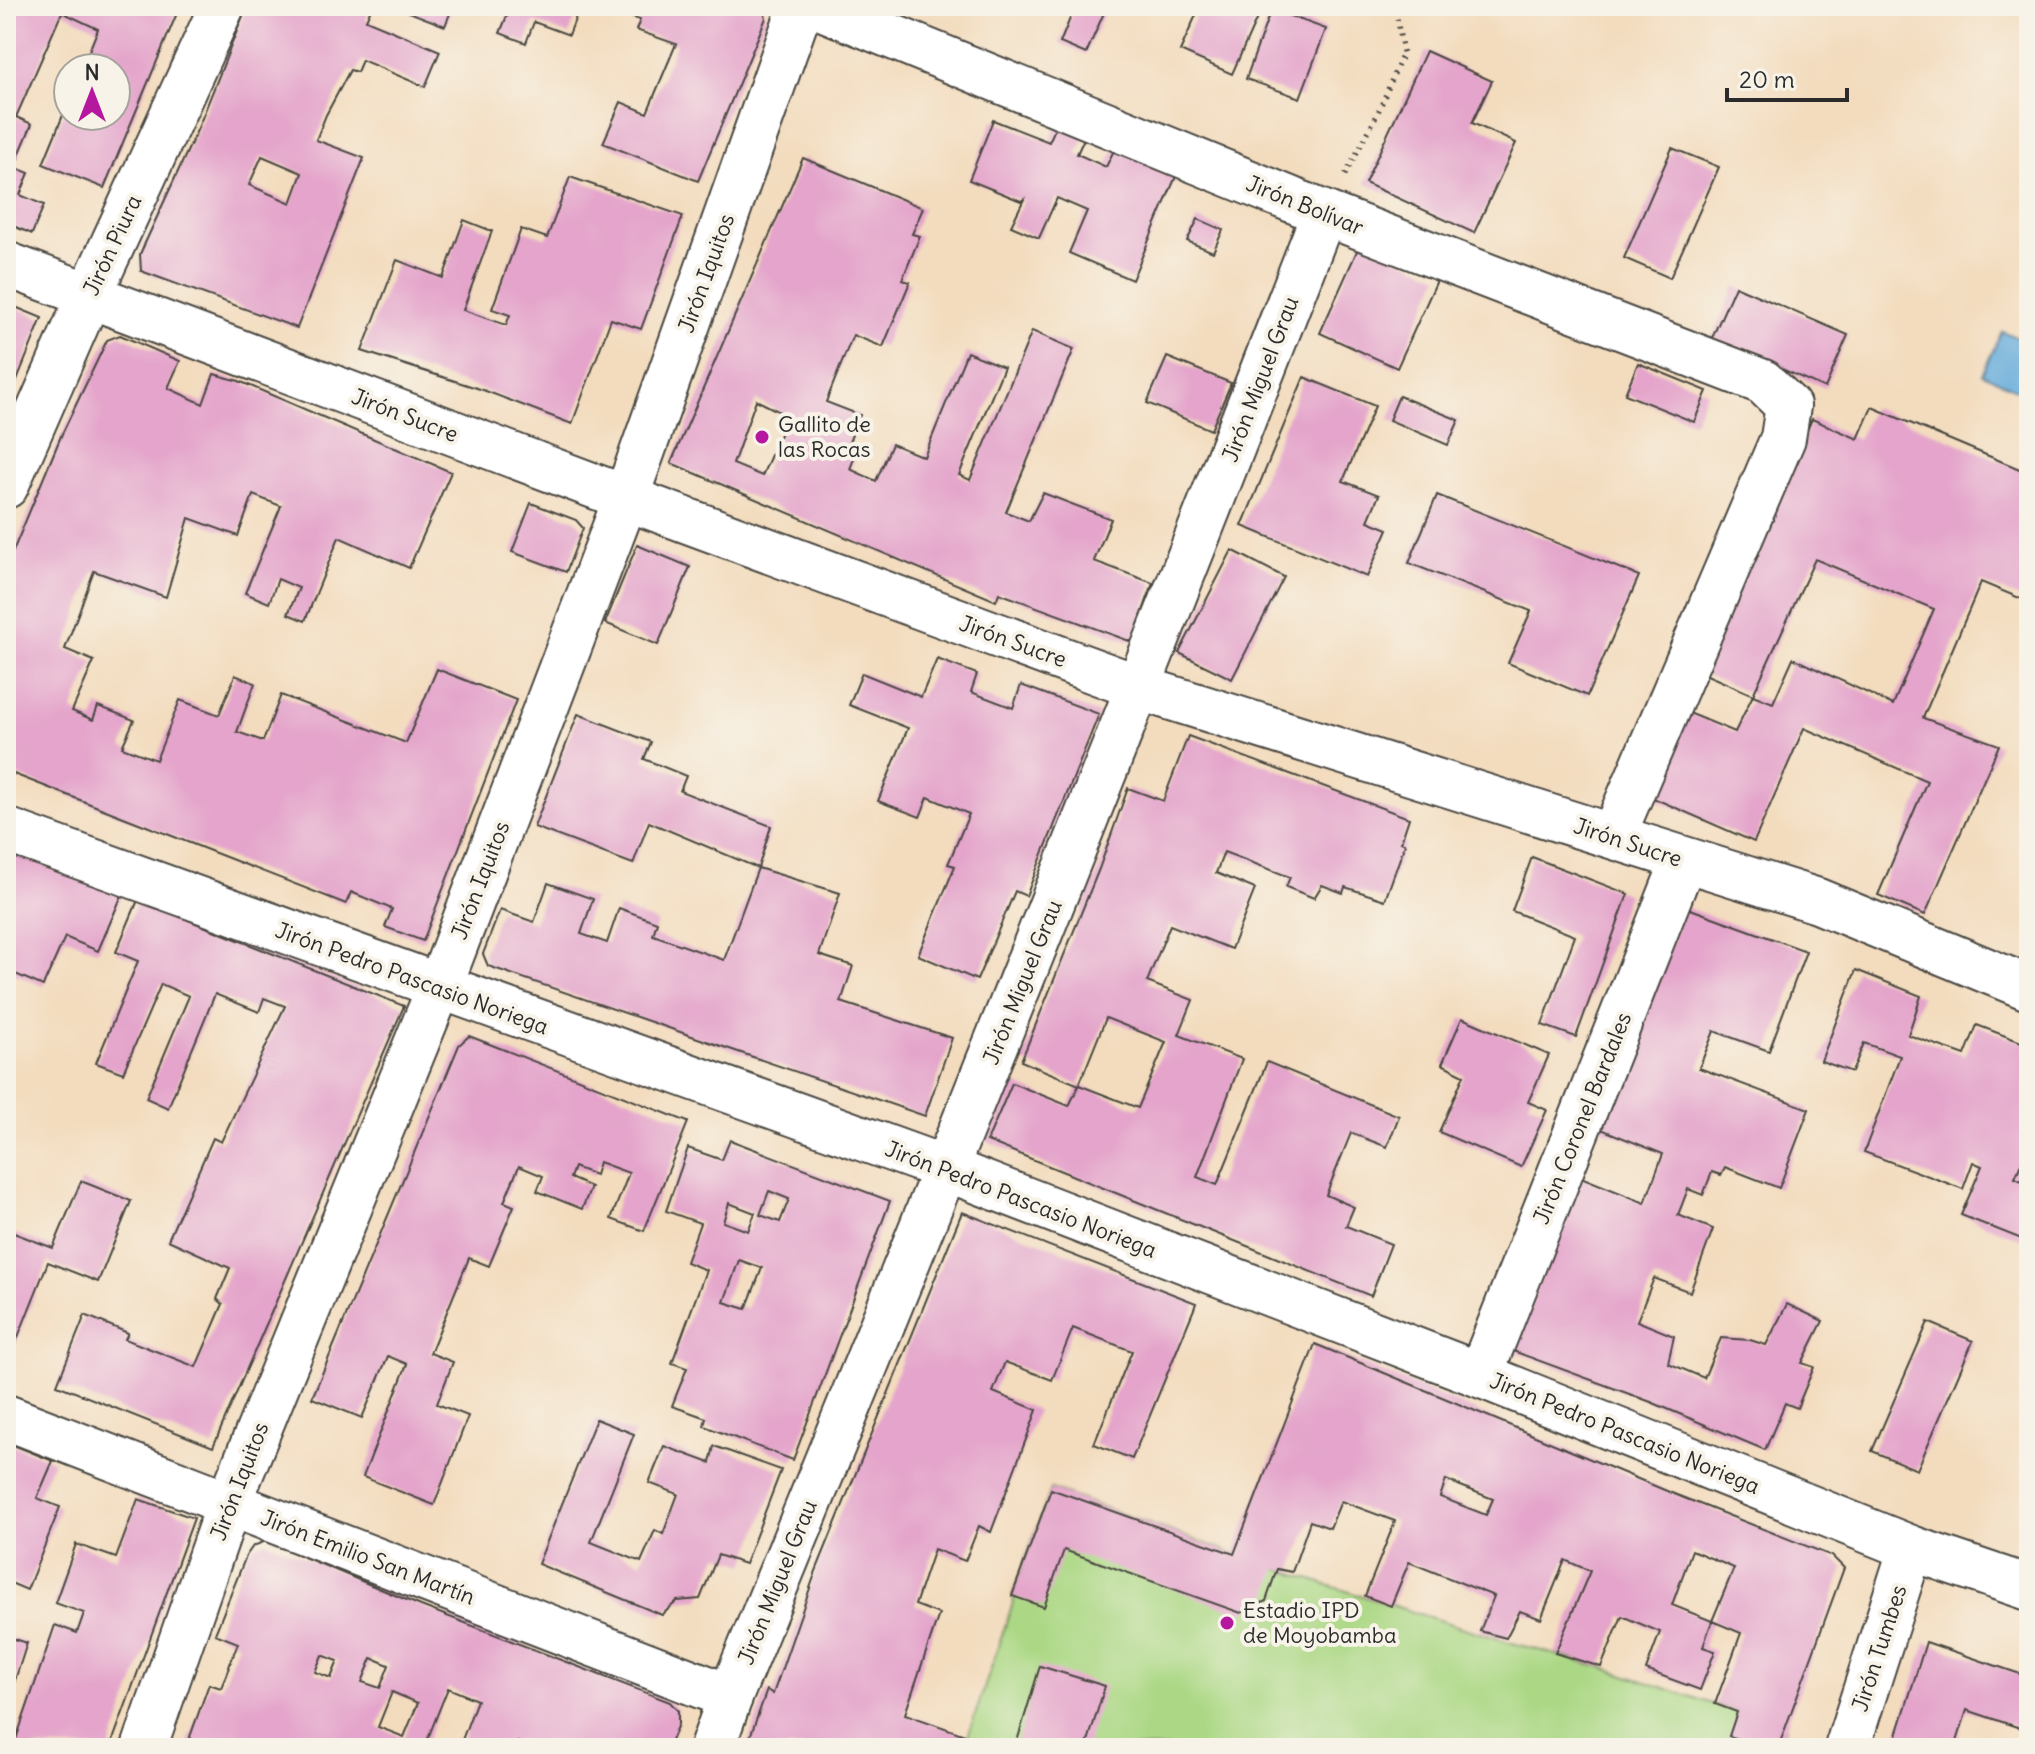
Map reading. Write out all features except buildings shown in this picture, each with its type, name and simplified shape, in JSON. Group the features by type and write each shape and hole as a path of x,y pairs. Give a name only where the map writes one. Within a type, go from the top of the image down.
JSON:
{"street":[{"name":"Jirón Piura","path":"6,486 222,6"},
{"name":"Jirón Iquitos","path":"144,1748 229,1503 439,988 626,498 801,6"},
{"name":"Jirón Bolívar","path":"817,6 1324,213 1763,382 1788,406 1783,438 1613,836"},
{"name":"Jirón Miguel Grau","path":"712,1748 730,1697 1140,688 1324,213"},
{"name":"Jirón Sucre","path":"6,264 1140,688 1818,901 2029,988"},
{"name":"Jirón Pedro Pascasio Noriega","path":"6,830 947,1169 1480,1375 1911,1548 2029,1588"},
{"name":"Jirón Coronel Bardales","path":"1480,1375 1684,860"},
{"name":"Jirón Emilio San Martín","path":"6,1417 730,1697"},
{"name":"Jirón Tumbes","path":"1847,1748 1911,1548"}],"path":[{"path":"1324,213 1377,115 1403,53 1395,6"}],"green space":[{"name":"Estadio IPD de Moyobamba","path":"1051,1489 1277,1569 1505,1641 1601,1667 1785,1728 1778,1748 964,1748 1015,1597 1012,1596"}],"water":[{"path":"2002,331 2029,343 2029,395 1982,374"}],"place":[{"name":"Gallito de las Rocas","path":"762,437"},
{"name":"Estadio IPD de Moyobamba","path":"1227,1623"}]}
